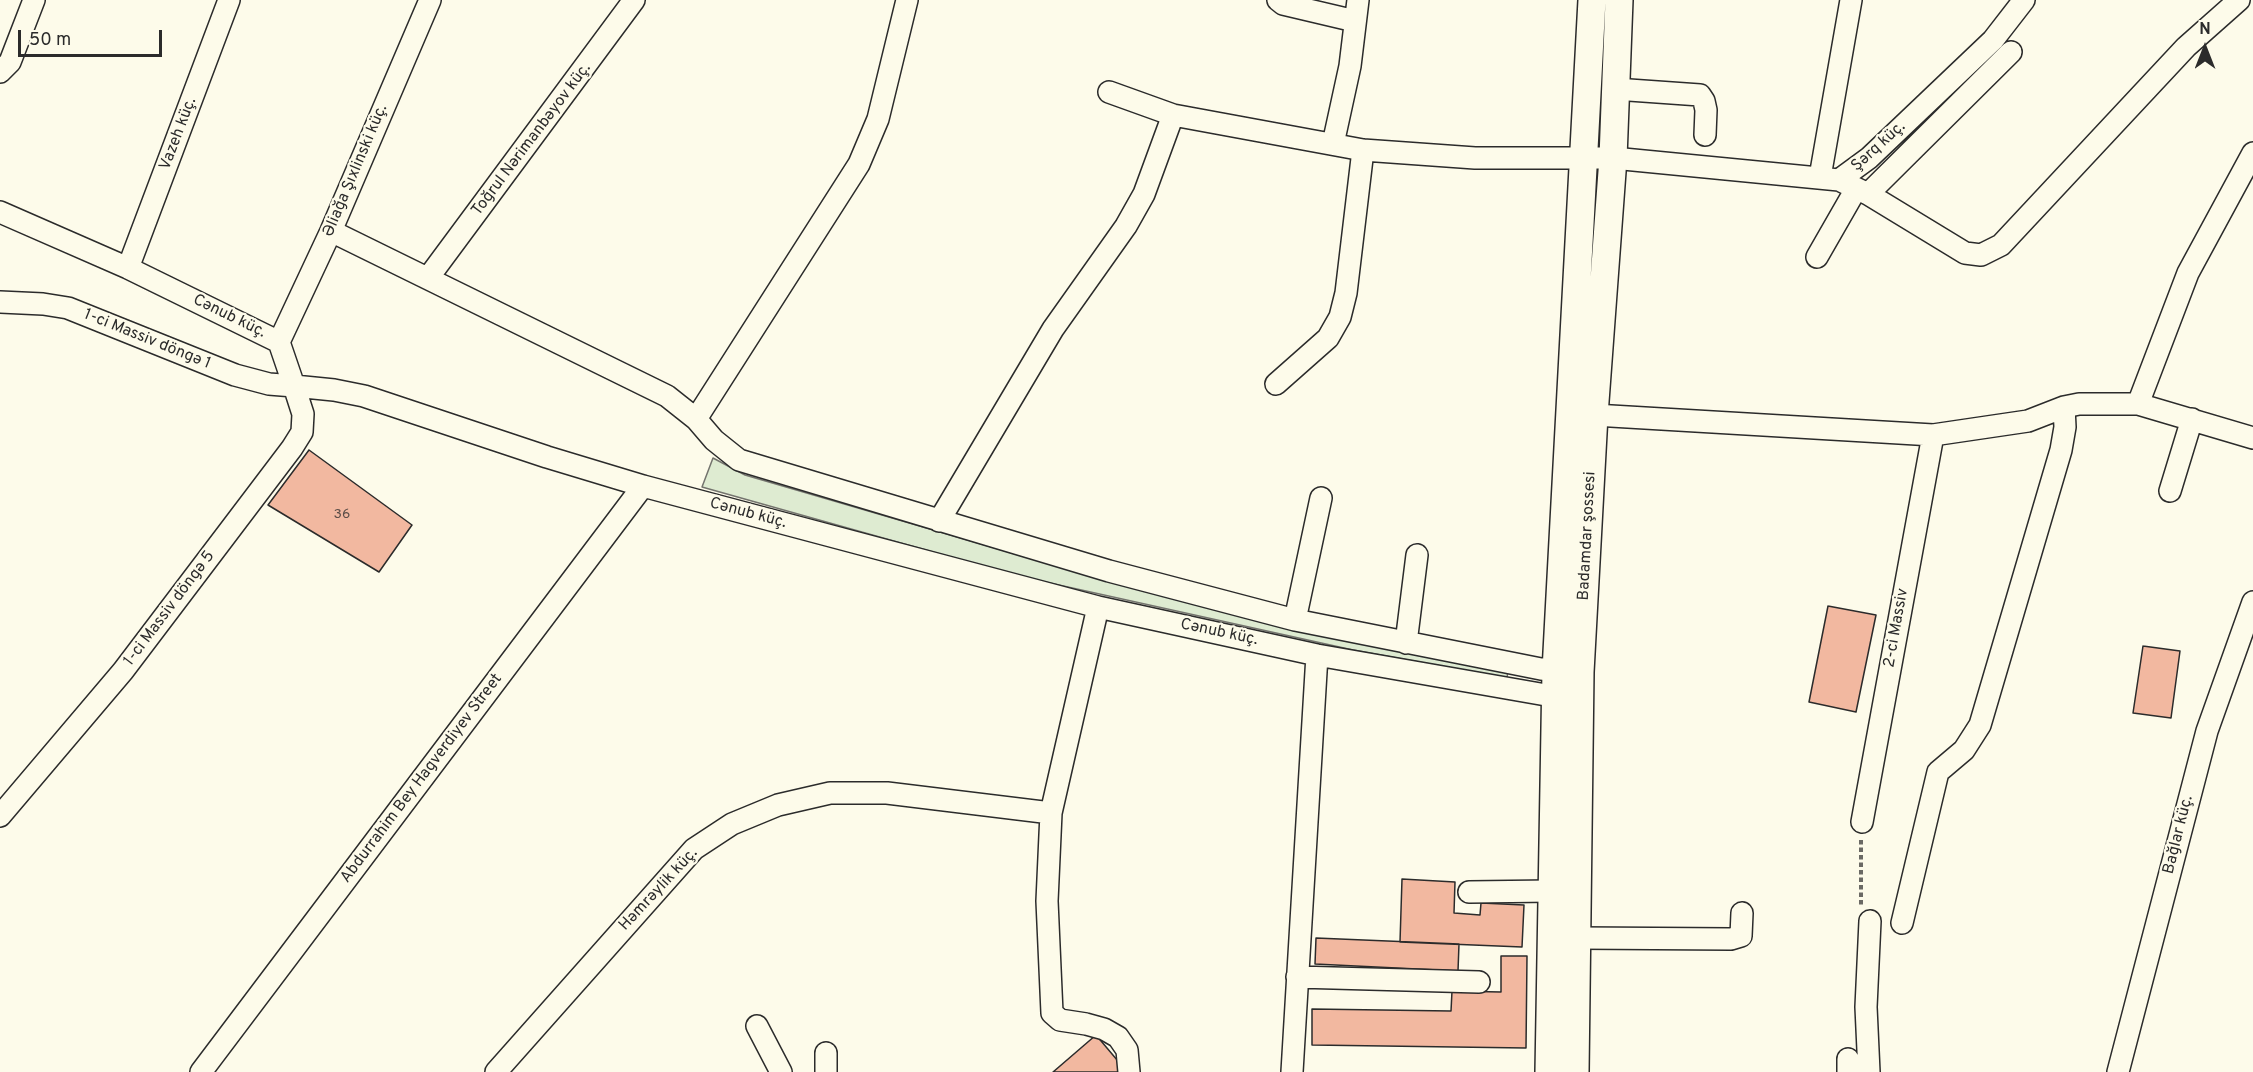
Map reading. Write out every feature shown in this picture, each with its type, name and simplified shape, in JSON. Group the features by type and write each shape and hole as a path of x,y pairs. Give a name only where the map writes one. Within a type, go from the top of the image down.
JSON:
{"main road":[{"name":"Badamdar şossesi","path":"1549,1072 1552,891 1567,699 1584,157 1592,0"},
{"name":"Badamdar şossesi","path":"1568,671 1594,415 1613,158 1618,0"},
{"name":"Badamdar şossesi","path":"1567,699 1578,938 1575,1072"}],"street":[{"path":"0,72 9,62 34,0"},
{"name":"Vazeh küç.","path":"128,268 229,0"},
{"name":"Əliağa Şıxlinski küç.","path":"279,342 331,231 430,0"},
{"name":"Toğrul Nərimanbəyov küç.","path":"428,278 634,0"},
{"path":"696,419 859,164 878,119 907,0"},
{"path":"1278,0 1284,4 1355,21"},
{"path":"1333,144 1350,66 1358,0"},
{"path":"1817,257 1846,185 1851,0"},
{"name":"Şərq küç.","path":"1846,185 1869,158 1993,40 2024,0"},
{"path":"1109,92 1173,115 1363,150 1475,159 1613,158 1846,185 1965,253 1981,255 2001,245 2186,47 2239,0"},
{"path":"1846,185 2011,52"},
{"path":"1615,89 1700,95 1706,110 1705,135"},
{"path":"939,522 1053,329 1126,226 1140,202 1173,115"},
{"path":"1276,384 1328,338 1341,317 1363,150"},
{"path":"2138,404 2188,273 2253,153"},
{"name":"Cənub küç.","path":"0,212 128,268 279,342 294,386 364,396 547,457 643,486 1098,607 1317,655 1567,699"},
{"name":"Cənub küç.","path":"331,231 667,396 696,419 714,440 739,460 1108,572 1295,620 1406,643 1568,671"},
{"name":"1-ci Massiv döngə 1","path":"0,302 68,308 235,375 270,384 294,386"},
{"name":"1-ci Massiv döngə 5","path":"0,816 123,670 292,448 302,432 303,414 294,386"},
{"path":"1594,415 1932,435 2028,421 2064,407 2098,402 2138,404 2253,438"},
{"path":"1902,923 1938,772 1964,750 1980,725 2061,450 2065,427 2064,407"},
{"path":"2170,491 2192,419"},
{"name":"2-ci Massiv","path":"1862,822 1932,435"},
{"name":"Abdurrahim Bey Hagverdiyev Street","path":"201,1072 643,486"},
{"path":"1295,620 1320,498"},
{"path":"1406,643 1417,555"},
{"name":"Bağlar küç.","path":"2118,1072 2204,742 2253,602"},
{"path":"1098,607 1051,813 1047,901 1052,1012 1060,1020 1104,1029 1118,1037 1127,1050 1129,1072"},
{"path":"1292,1072 1317,655"},
{"name":"Həmrəylik küç.","path":"496,1072 694,849 732,824 778,805 830,793 887,793 1051,813"},
{"path":"1469,892 1552,891"},
{"path":"1578,938 1731,939 1741,936 1742,914"},
{"path":"1869,1072 1866,1007 1870,921"},
{"path":"1297,977 1479,982"},
{"path":"757,1026 781,1072"}],"path":[{"path":"1862,822 1861,906 1870,921"}],"green space":[{"path":"713,458 745,475 1108,581 1508,670 1507,678 1353,650 1018,576 702,487"}],"building":[{"path":"309,450 412,525 379,572 268,505"},
{"path":"1828,606 1876,615 1856,712 1809,702"},
{"path":"2143,646 2180,651 2171,718 2133,713"},
{"path":"1402,879 1455,882 1454,913 1480,915 1481,903 1524,905 1522,947 1400,942"},
{"path":"1316,938 1459,944 1458,971 1315,964"},
{"path":"1501,956 1527,956 1526,1048 1312,1045 1312,1009 1451,1011 1452,991 1501,992"},
{"path":"1096,1035 1123,1067 1117,1072 1053,1072"}]}
